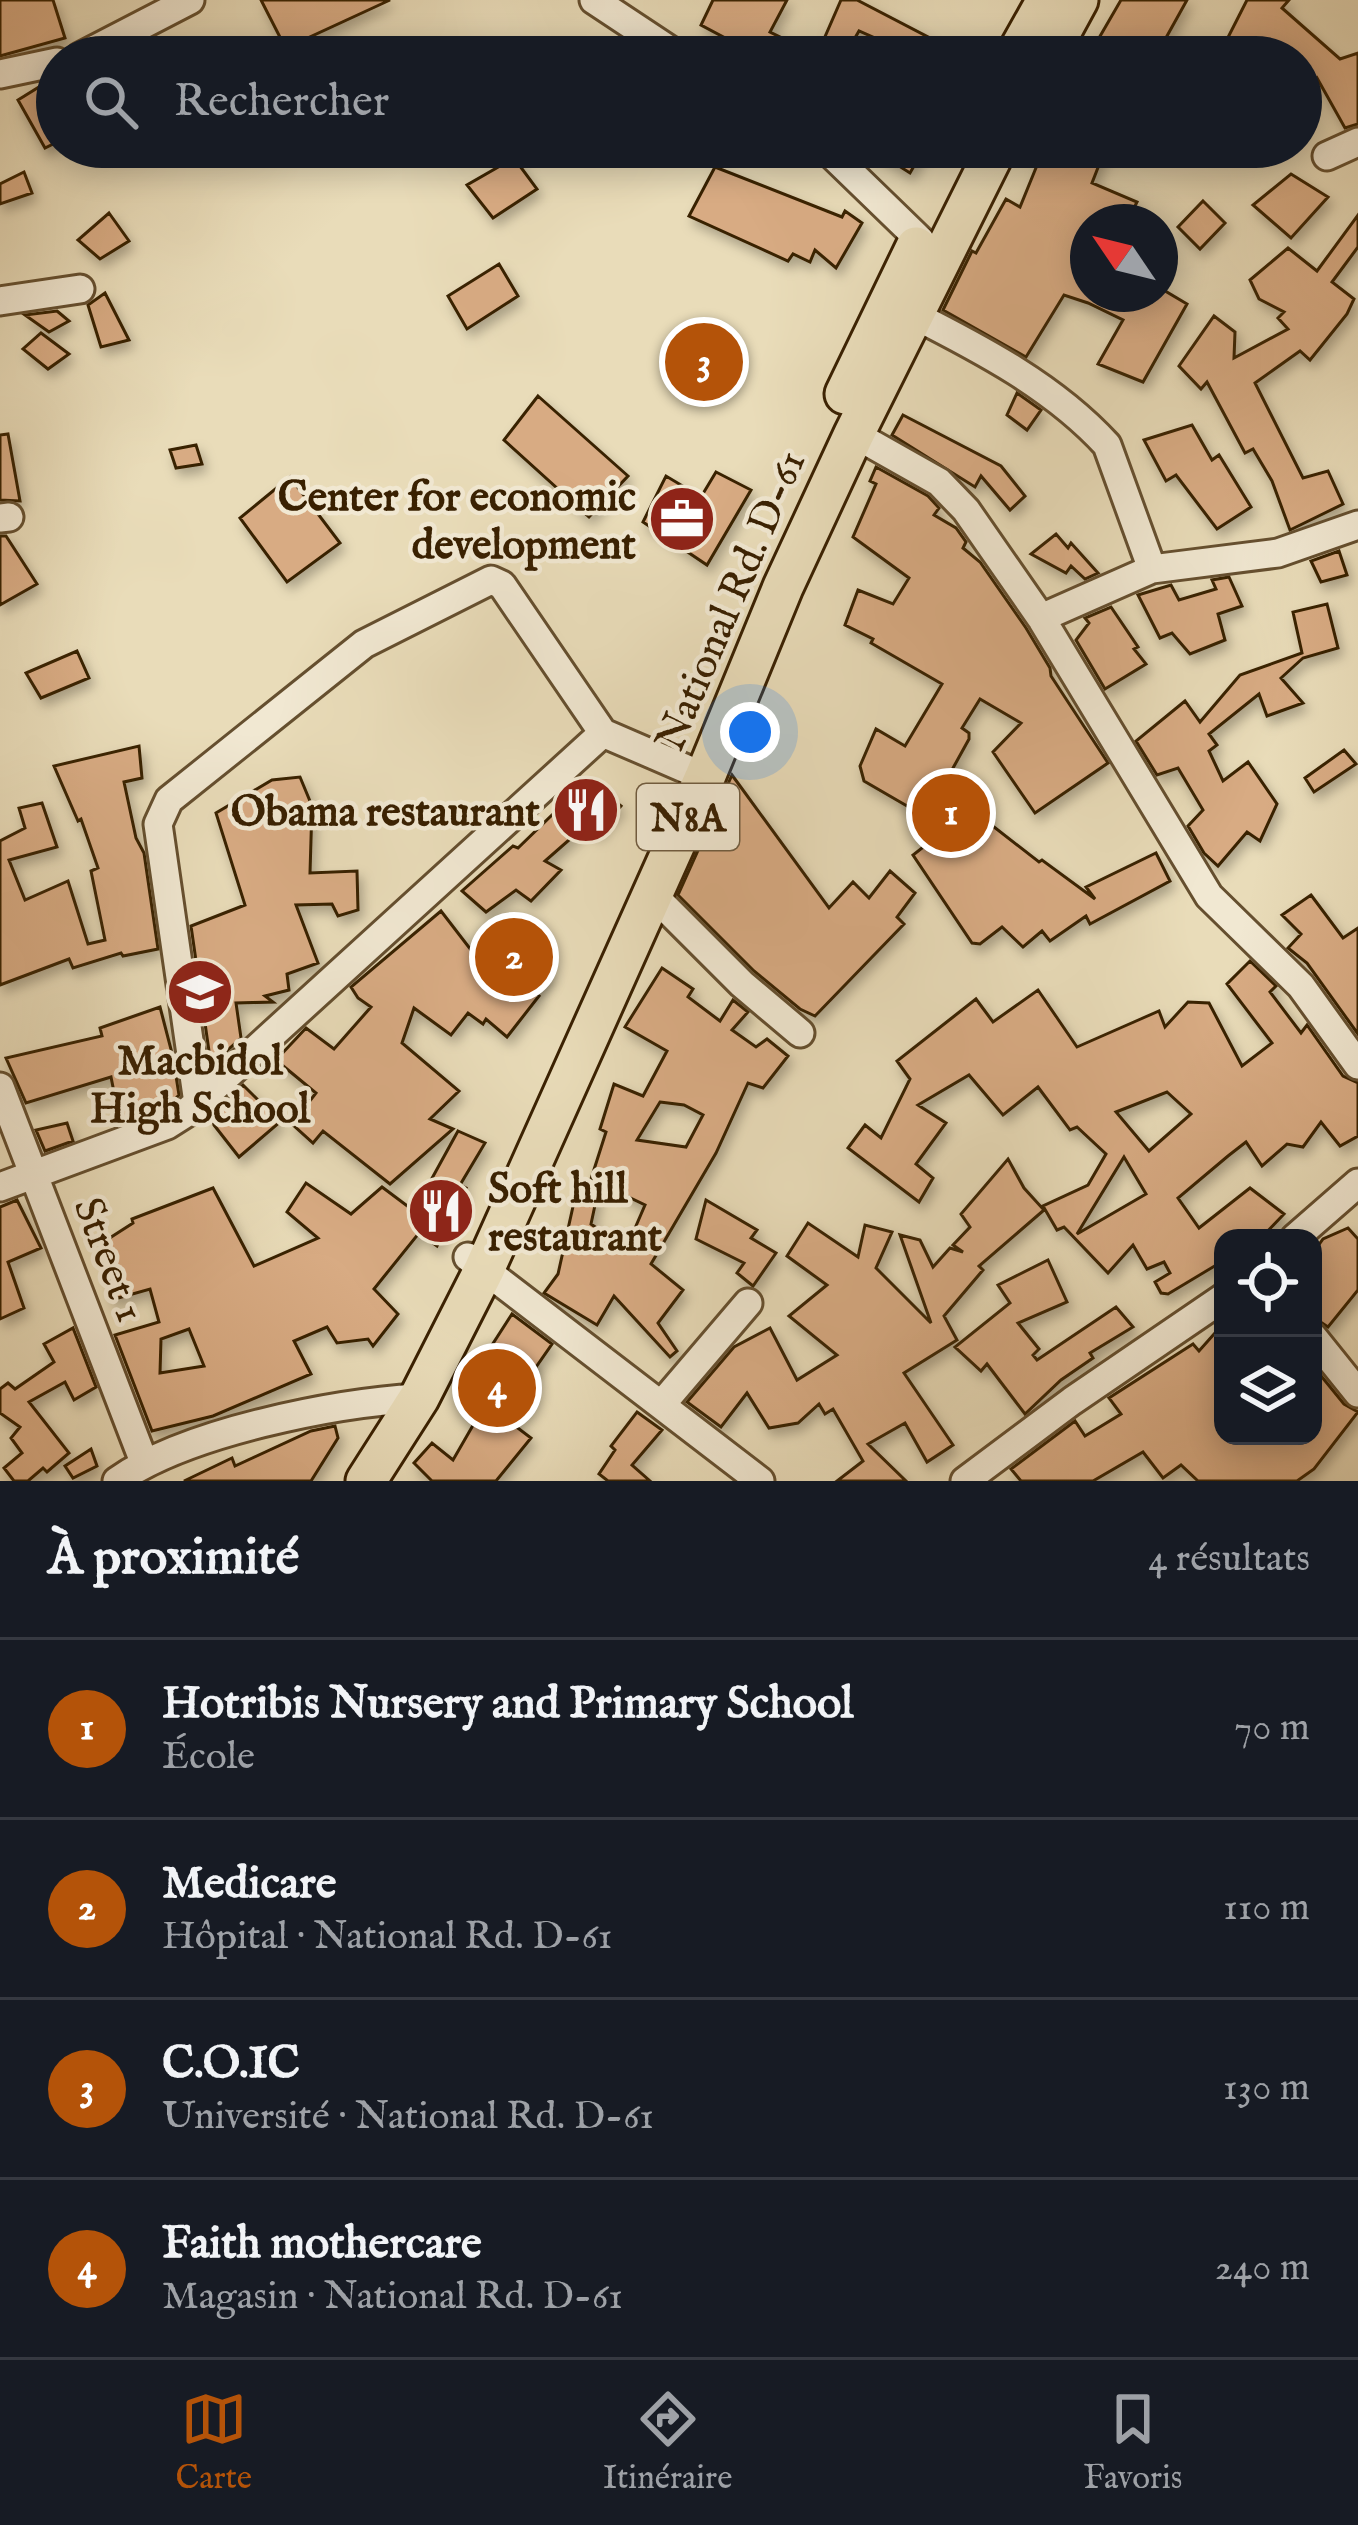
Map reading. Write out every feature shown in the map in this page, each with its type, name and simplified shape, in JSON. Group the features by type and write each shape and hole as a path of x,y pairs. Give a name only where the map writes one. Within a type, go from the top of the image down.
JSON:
{"highway":[{"path":"1027,36 1047,0"},
{"path":"1058,36 1078,0"},
{"name":"National Rd. D-61","path":"476,1263 693,772 852,377 957,168"},
{"name":"National Rd. D-61","path":"366,1481 653,895 693,772 986,168"},
{"name":"National Rd. D-61","path":"339,1481 406,1399"}],"street":[{"path":"121,36 190,0"},
{"path":"594,0 648,36"},
{"path":"0,74 36,66"},
{"path":"1327,156 1358,142"},
{"path":"846,168 920,240"},
{"path":"0,302 80,290"},
{"path":"912,314 1007,365 1094,431 1107,445 1152,568"},
{"path":"854,434 951,492 1041,618 1218,907 1300,986 1358,1065"},
{"path":"1041,618 1152,568 1278,553 1358,525"},
{"path":"198,1103 158,824 169,800 364,644 490,580 502,585 603,734 693,772"},
{"path":"0,1187 167,1125 198,1103 603,734"},
{"path":"653,895 742,984 800,1033"},
{"name":"Street 1","path":"0,1087 143,1462"},
{"path":"1304,1229 1358,1183"},
{"path":"476,1263 760,1481"},
{"path":"661,1405 748,1304"},
{"path":"965,1481 999,1471 1214,1305"},
{"path":"1322,1348 1358,1393"},
{"path":"117,1481 143,1462 228,1431 406,1399"}],"building":[{"path":"0,0 53,0 64,36 36,36 36,46 0,56"},
{"path":"261,0 390,0 312,36 279,36"},
{"path":"713,0 787,0 770,32 778,36 722,36 701,25"},
{"path":"841,0 857,0 926,36 870,36 859,31 856,36 825,36"},
{"path":"1121,0 1187,0 1167,36 1100,36"},
{"path":"1247,0 1289,0 1282,8 1314,36 1229,36"},
{"path":"1322,43 1340,59 1358,53 1358,124 1345,128 1322,87"},
{"path":"36,89 36,132 18,100"},
{"path":"497,168 521,168 537,189 493,218 467,185"},
{"path":"718,168 842,217 845,211 862,223 836,268 815,250 810,262 793,254 788,261 689,216"},
{"path":"1036,168 1098,168 1092,183 1137,202 1070,204 1070,297 1064,295 1026,357 943,310 972,251 976,253 1006,199 1020,207"},
{"path":"24,172 32,193 0,204 0,184"},
{"path":"1291,174 1328,197 1291,238 1253,205"},
{"path":"1203,201 1225,223 1200,249 1178,227"},
{"path":"109,213 129,241 100,259 78,240"},
{"path":"1358,215 1358,247 1332,282 1354,299 1347,314 1310,360 1300,351 1255,383 1303,478 1328,471 1343,504 1290,530 1272,481 1253,449 1245,453 1207,382 1201,389 1179,366 1214,316 1235,332 1234,358 1288,329 1278,318 1284,312 1259,299 1250,280 1288,248 1317,271"},
{"path":"499,264 518,296 467,329 448,296"},
{"path":"105,293 129,340 101,347 88,305"},
{"path":"1178,299 1187,304 1143,382 1098,364 1123,320 1107,312 1178,312"},
{"path":"57,311 69,321 49,332 25,315"},
{"path":"41,333 69,354 48,369 23,349"},
{"path":"1017,393 1041,410 1027,430 1007,415"},
{"path":"538,396 628,476 589,517 504,440"},
{"path":"903,415 1001,466 1025,496 1010,510 981,476 975,487 892,435"},
{"path":"1192,425 1212,460 1219,455 1251,507 1217,529 1176,475 1166,481 1144,440"},
{"path":"8,434 20,501 0,500 0,435"},
{"path":"196,445 202,464 176,468 170,450"},
{"path":"876,467 928,496 939,508 934,515 956,528 966,542 963,548 980,562 1026,628 1108,763 1035,813 993,752 1021,723 980,699 962,728 969,739 926,817 864,781 860,766 876,729 905,746 942,684 845,625 858,590 893,604 909,578 853,537 876,484 870,481"},
{"path":"716,472 751,490 707,565 643,522 666,476 701,497"},
{"path":"290,477 340,543 287,582 240,518"},
{"path":"1056,534 1068,548 1071,543 1098,573 1085,579 1071,566 1066,573 1031,554"},
{"path":"0,536 6,536 37,584 0,605"},
{"path":"1339,551 1347,575 1321,582 1311,561"},
{"path":"1229,577 1242,606 1218,614 1225,640 1190,654 1172,633 1160,638 1138,595 1171,585 1179,600 1216,589 1212,580"},
{"path":"1327,604 1338,648 1303,658 1281,678 1303,703 1267,716 1259,694 1209,734 1217,745 1209,751 1223,781 1248,762 1277,804 1260,841 1247,832 1218,866 1188,826 1203,810 1178,768 1157,775 1136,741 1185,701 1200,722 1240,675 1302,653 1293,612"},
{"path":"1111,607 1146,664 1105,689 1076,640 1089,623 1085,618"},
{"path":"77,651 89,678 41,698 26,673"},
{"path":"139,746 142,778 124,782 136,838 144,853 158,949 121,953 73,968 69,959 0,985 0,841 25,828 19,808 42,803 57,847 9,860 25,900 68,881 88,944 105,940 91,871 98,868 81,819 78,821 54,766"},
{"path":"1344,750 1356,764 1314,792 1305,778"},
{"path":"732,775 829,908 853,882 869,898 890,871 915,893 897,917 904,924 815,1016 754,971 678,895"},
{"path":"300,777 312,806 310,873 357,871 358,910 338,916 332,904 296,905 318,963 287,974 289,990 265,996 273,1002 236,1003 241,1038 221,1056 210,1058 191,926 245,905 216,813 272,780"},
{"path":"588,780 621,806 597,834 586,825 545,861 561,870 531,901 516,890 486,912 462,891 513,846 518,848"},
{"path":"953,795 1095,899 1086,887 1156,853 1170,881 1090,924 1086,916 1050,941 1042,931 1023,947 1002,927 980,944 972,943 913,855 945,830 929,819"},
{"path":"1311,895 1343,938 1358,928 1358,1034 1307,963 1288,948 1301,934 1282,915"},
{"path":"441,911 471,950 488,927 549,974 535,993 539,996 507,1037 486,1019 483,1024 468,1013 451,1035 414,1008 402,1043 459,1091 430,1119 453,1129 390,1184 323,1131 313,1143 292,1124 316,1093 276,1060 306,1028 334,1049 371,1007 351,987"},
{"path":"1250,961 1276,986 1270,992 1301,1033 1307,1025 1343,1076 1358,1083 1358,1136 1340,1146 1321,1122 1303,1147 1287,1144 1262,1166 1246,1142 1228,1156 1178,1198 1199,1228 1250,1188 1284,1214 1270,1229 1214,1229 1214,1266 1168,1294 1161,1293 1155,1282 1170,1273 1164,1262 1147,1269 1133,1245 1108,1273 1064,1227 1057,1230 1043,1206 1088,1185 1106,1154 1077,1127 1070,1130 1038,1087 1003,1115 969,1075 918,1105 946,1123 916,1164 933,1178 919,1202 848,1148 865,1125 881,1138 910,1079 897,1061 976,999 993,1022 1038,990 1077,1047 1159,1011 1165,1027 1188,1002 1209,1003 1242,1066 1272,1043 1227,984","holes":["1167,1092 1191,1114 1149,1151 1116,1112","1124,1157 1146,1194 1077,1234"]},
{"path":"662,968 693,989 688,997 720,1021 733,1000 748,1012 732,1030 756,1047 767,1039 788,1056 763,1088 748,1083 716,1153 651,1264 683,1290 658,1323 677,1351 670,1357 614,1296 597,1325 544,1293 558,1274 574,1202 583,1185 598,1191 591,1224 626,1249 645,1205 591,1179 614,1084 643,1096 667,1051 625,1027","holes":["660,1102 684,1105 703,1115 686,1147 637,1140"]},
{"path":"160,1007 173,1057 179,1095 175,1099 120,1123 111,1077 26,1103 6,1058 102,1036 100,1028"},
{"path":"243,1085 280,1122 239,1157 214,1125 212,1114"},
{"path":"67,1123 73,1141 45,1151 36,1130"},
{"path":"458,1131 485,1143 460,1185 466,1188 437,1246 419,1233 374,1289 398,1314 373,1346 368,1339 337,1343 327,1327 294,1341 311,1374 213,1416 152,1431 115,1335 159,1322 150,1289 111,1300 105,1241 133,1223 132,1219 213,1188 254,1266 318,1238 287,1212 306,1183 351,1214 382,1187 414,1211","holes":["189,1329 204,1366 160,1373 161,1339"]},
{"path":"1008,1159 1024,1188 1044,1210 979,1266 983,1270 944,1316 957,1340 904,1373 953,1445 927,1462 905,1423 868,1444 906,1481 837,1481 863,1461 833,1409 825,1414 819,1404 798,1423 769,1428 747,1393 721,1427 687,1402 734,1347 770,1328 797,1380 837,1355 789,1316 827,1285 787,1256 808,1223 858,1257 865,1225 892,1232 876,1268 931,1323 900,1235 920,1240 933,1267 950,1248 963,1252 953,1245 970,1227 961,1214"},
{"path":"17,1200 41,1248 8,1262 24,1308 0,1319 0,1207"},
{"path":"706,1200 757,1230 751,1238 776,1253 753,1286 737,1273 744,1263 696,1239"},
{"path":"1348,1228 1358,1239 1358,1290 1328,1327 1322,1323 1323,1239"},
{"path":"1048,1260 1067,1302 1018,1323 1039,1349 1033,1355 1037,1360 1116,1307 1133,1327 1090,1353 1093,1358 1025,1414 987,1364 981,1371 955,1347 1010,1303 998,1285"},
{"path":"512,1314 552,1344 502,1416 531,1438 496,1481 432,1481 414,1463 432,1443 453,1460 487,1401 465,1387"},
{"path":"73,1328 96,1387 74,1400 65,1382 29,1402 69,1453 47,1472 43,1468 28,1481 14,1481 4,1468 22,1453 11,1438 20,1427 0,1413 0,1389 8,1383 15,1389 54,1362 44,1344"},
{"path":"1214,1334 1214,1445 1322,1445 1322,1377 1344,1404 1358,1412 1314,1469 1297,1481 1198,1481 1181,1465 1163,1478 1143,1452 1093,1481 1021,1481 1011,1469 1075,1421 1085,1436 1121,1414 1109,1398 1193,1344 1199,1351"},
{"path":"637,1412 662,1430 632,1465 650,1481 608,1481 599,1474 615,1450 611,1446"},
{"path":"335,1426 338,1438 311,1481 184,1481 232,1458 235,1466 311,1431"},
{"path":"91,1449 97,1466 73,1478 65,1466"}],"place":[{"name":"C.O.IC","path":"704,362"},
{"name":"Center for economic development","path":"682,519"},
{"name":"Obama restaurant","path":"586,810"},
{"name":"Hotribis Nursery and Primary School","path":"951,813"},
{"name":"Medicare","path":"514,957"},
{"name":"Macbidol High School","path":"200,992"},
{"name":"Soft hill restaurant","path":"441,1211"},
{"name":"Faith mothercare","path":"497,1388"}]}
